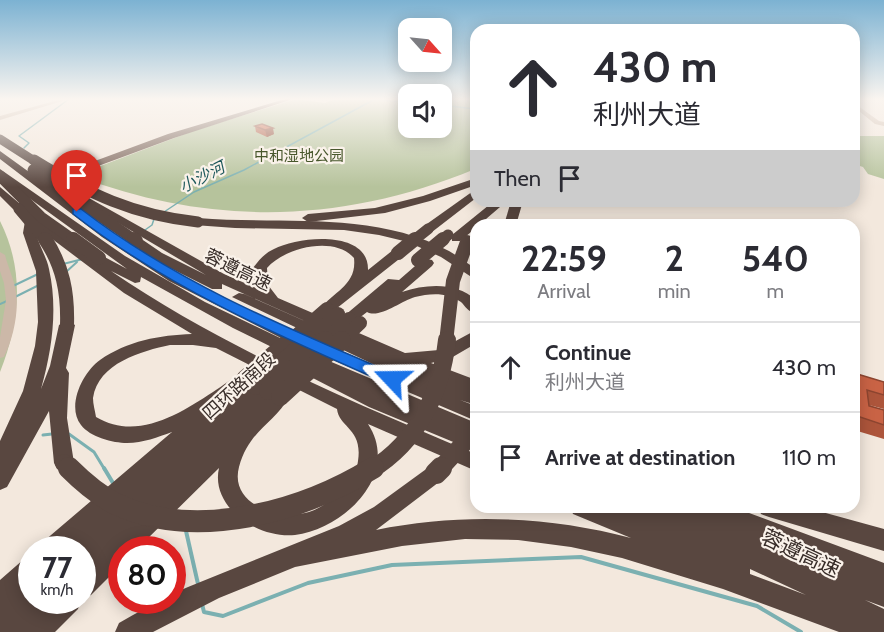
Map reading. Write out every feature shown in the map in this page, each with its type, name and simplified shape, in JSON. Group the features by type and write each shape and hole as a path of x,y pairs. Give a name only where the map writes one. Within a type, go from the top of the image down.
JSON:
{"highway":[{"path":"0,140 81,188 113,204 156,216 198,222 251,227 369,228 396,233 437,248 470,272"},
{"name":"蓉遵高速","path":"0,147 114,246 226,329 375,402 470,441"},
{"path":"0,154 41,184 161,284 277,345 470,427"},
{"path":"5,179 114,246 282,332 470,411"},
{"path":"5,179 31,216 114,246 219,276 470,385"},
{"name":"蓉遵高速","path":"5,179 41,217 188,272 294,324 398,369 470,397"},
{"path":"251,227 385,210 470,183"},
{"path":"41,184 84,193 114,246 153,304 237,352 333,402 470,460"},
{"path":"0,190 32,221 56,254 68,296 64,355 57,405 57,436 64,463 94,491 125,508 150,516 210,520 283,511 325,496 363,476 396,450 417,427 433,402 444,370 452,279 447,235 470,201"},
{"path":"98,194 171,213 249,220 319,217 385,210"},
{"name":"四环路南段","path":"447,235 470,207"},
{"name":"四环路南段","path":"94,536 121,517 344,316 413,258 447,235 481,207"},
{"path":"473,219 492,207"},
{"path":"485,219 496,207"},
{"path":"0,459 27,403 43,357 47,310 42,268 29,241 27,231 31,216"},
{"path":"344,296 413,258 470,221"},
{"path":"447,235 470,230"},
{"path":"277,303 264,291 258,279 260,268 268,258 282,250 311,242 339,244 354,252 362,262 362,270 357,280 344,296 344,316"},
{"path":"373,310 413,258"},
{"path":"80,536 121,517 344,316 373,310 400,296 421,290 441,290 459,295 470,304"},
{"path":"237,352 189,338 171,338 144,344 115,358 92,379 82,401 88,421 105,432 121,434 152,432 262,388"},
{"path":"395,354 416,358 438,357 470,340"},
{"path":"0,481 17,454 64,355"},
{"path":"262,388 249,426 228,472 231,494 239,508 272,524 296,525 323,516 342,504 359,486 368,464 369,448 360,424 333,402"},
{"path":"169,473 249,426"},
{"path":"128,632 200,595 240,577 298,557 361,527 401,502 436,473 470,437"},
{"path":"596,513 796,595 874,632"},
{"name":"蓉遵高速","path":"643,513 801,579 884,623"},
{"path":"675,513 884,595"},
{"path":"722,513 884,576"},
{"name":"蓉遵高速","path":"790,513 884,540"},
{"path":"814,513 850,530"},
{"path":"96,561 121,517"},
{"name":"四环路南段","path":"96,548 121,517"},
{"path":"298,557 396,536 464,529 518,530 582,537 653,553 874,632"},
{"path":"0,596 18,580"},
{"path":"0,620 18,604"},
{"path":"13,632 32,614"},
{"path":"37,632 55,614"}],"main road":[{"path":"98,194 84,193 70,178 79,170 194,128"}],"street":[{"path":"0,255 10,285 8,330 0,354"}],"green space":[{"name":"中和湿地公园","path":"201,128 398,128 398,138 452,138 452,128 470,128 470,171 426,187 377,200 328,208 279,212 229,211 180,204 130,193 80,177 82,173"},
{"path":"860,136 884,136 884,179 868,174 860,166"},
{"path":"0,221 13,259 17,296 12,334 0,372"}],"building":[{"path":"860,375 884,382 884,395 867,390 869,406 884,410 884,425 860,417"}],"waterway":[{"path":"24,148 29,143 19,136 29,128"},
{"name":"小沙河","path":"164,212 194,192 244,170 321,128"},
{"name":"小沙河","path":"145,230 152,225 154,219"},
{"name":"小沙河","path":"63,264 83,259"},
{"name":"小沙河","path":"66,272 77,262"},
{"name":"小沙河","path":"13,286 38,274"},
{"name":"小沙河","path":"15,297 39,285"},
{"name":"小沙河","path":"0,304 7,301"},
{"path":"43,435 52,434"},
{"path":"69,434 94,452 105,470"},
{"path":"104,468 113,483"},
{"path":"186,531 198,584"},
{"path":"202,604 204,612 223,616 308,583 392,565 581,557 757,606 801,632"}],"route":[{"path":"77,212 113,239 197,290 282,332 392,379"}]}
